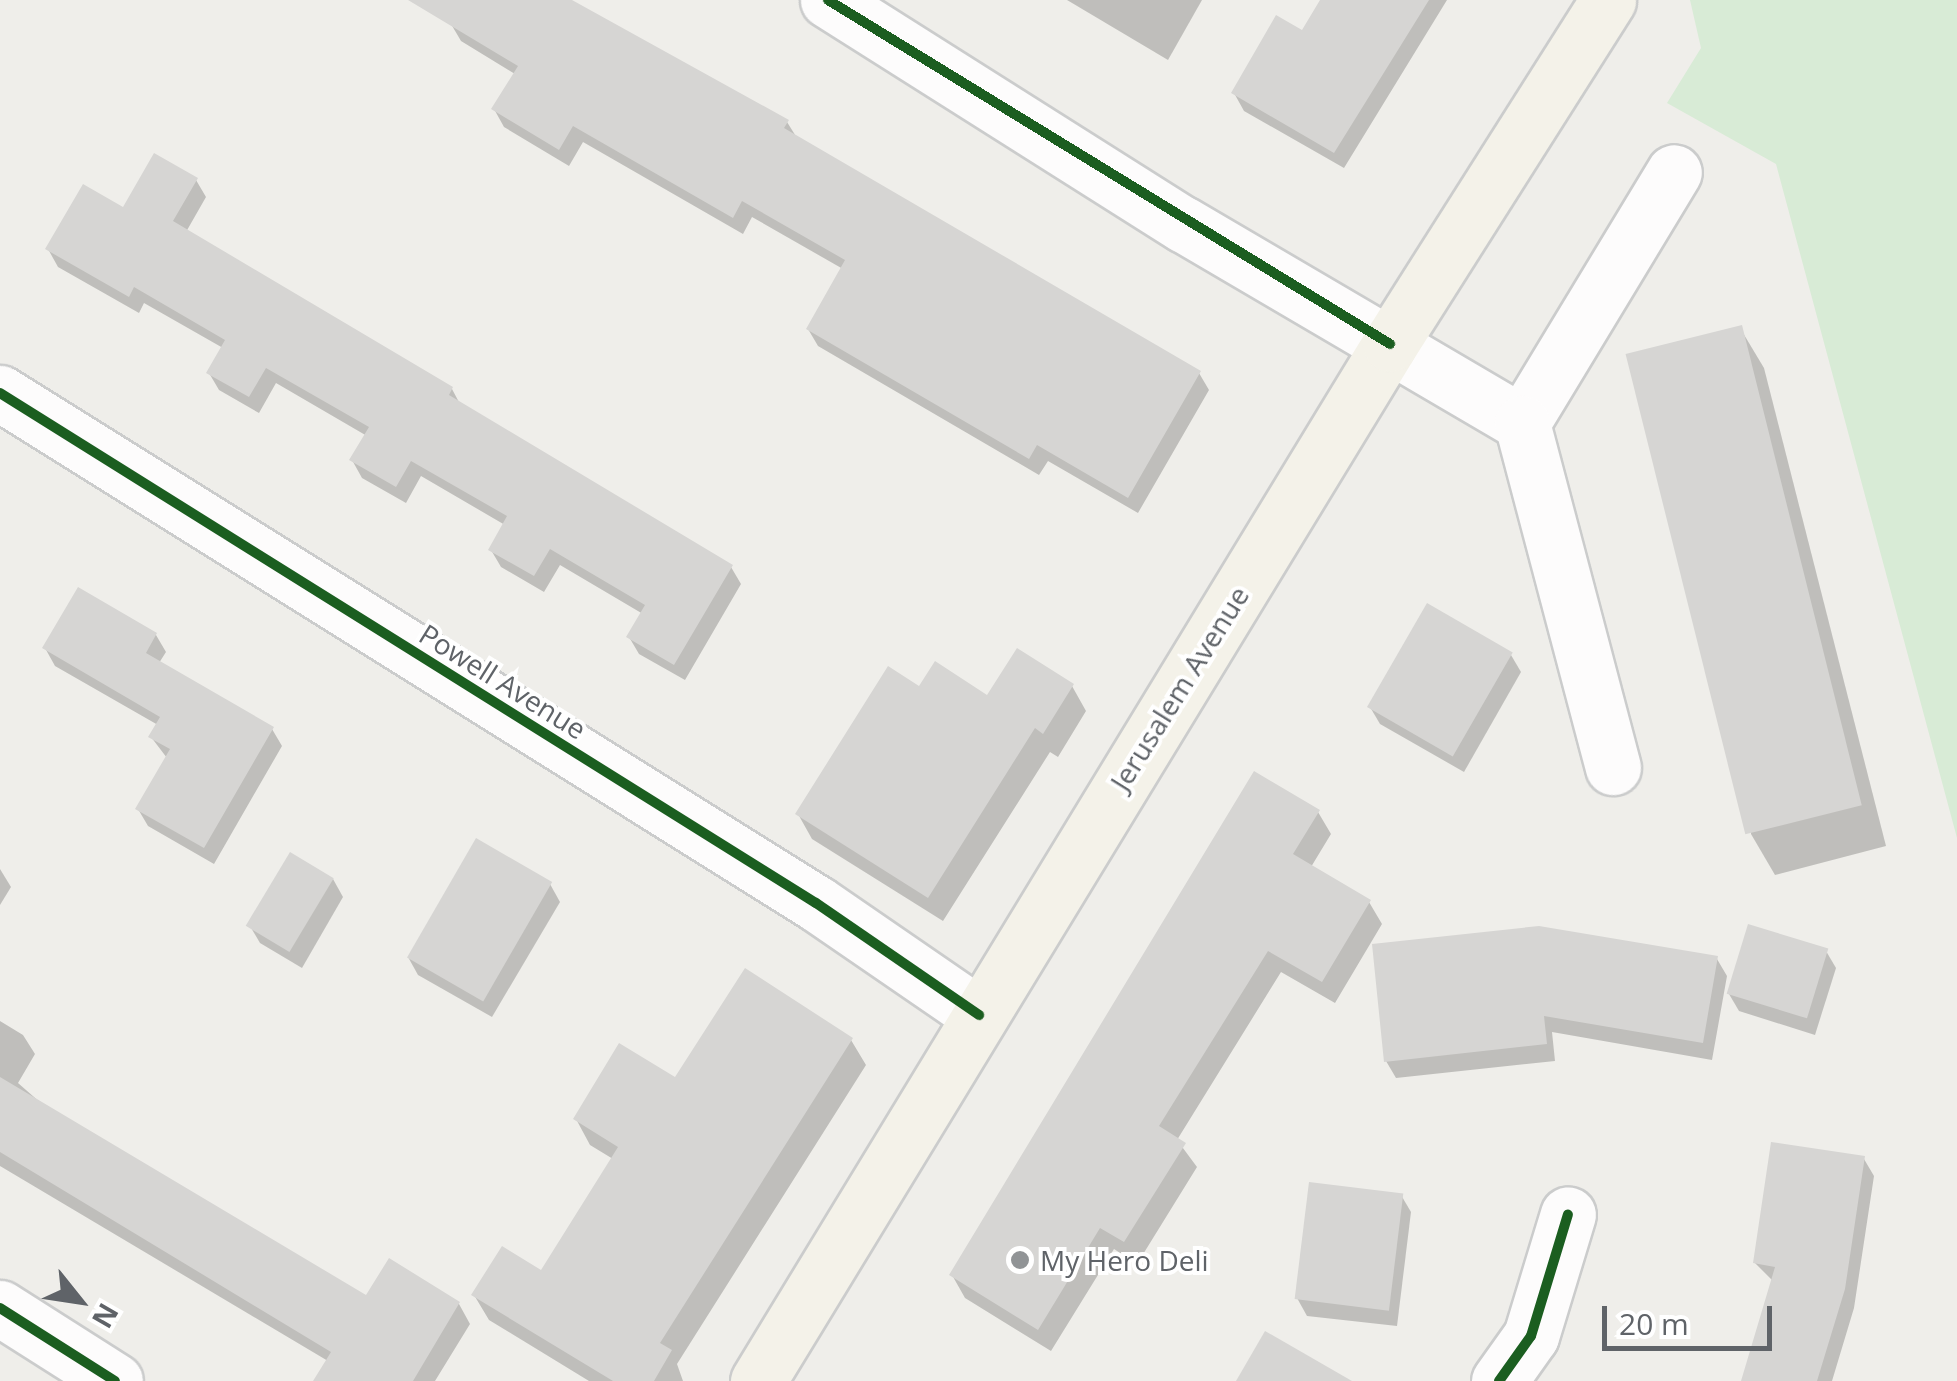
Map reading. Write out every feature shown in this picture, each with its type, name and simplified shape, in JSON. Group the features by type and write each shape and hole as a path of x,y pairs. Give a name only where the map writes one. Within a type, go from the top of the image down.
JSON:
{"main road":[{"name":"Jerusalem Avenue","path":"758,1381 1390,344 1608,0"}],"street":[{"path":"828,0 1522,423 1613,766"},
{"path":"1522,423 1674,172"},
{"name":"Powell Avenue","path":"0,393 816,903 978,1015"},
{"path":"1499,1381 1531,1336 1568,1214"},
{"path":"0,1308 116,1381"}],"green space":[{"path":"1690,0 1957,0 1957,838 1776,164 1667,103 1701,48"}],"building":[{"path":"408,0 572,0 789,120 784,128 1201,371 1128,498 1037,445 1029,459 806,329 845,260 742,201 733,218 573,126 559,150 491,109 518,66"},
{"path":"1320,0 1429,0 1334,153 1231,93 1276,15 1302,30"},
{"path":"154,153 198,178 173,221 453,387 449,395 733,565 674,665 626,637 645,605 550,549 534,576 488,550 507,516 411,461 396,487 349,460 369,427 266,368 249,397 206,373 225,340 134,287 129,297 45,249 83,184 123,207"},
{"path":"1742,325 1862,805 1745,834 1626,354"},
{"path":"78,587 157,633 146,653 274,727 204,848 135,809 170,749 148,737 160,717 42,648"},
{"path":"1427,603 1513,652 1453,756 1367,707"},
{"path":"1017,648 1074,684 1043,734 1035,728 928,898 795,814 888,666 919,686 935,661 987,695"},
{"path":"1254,771 1320,810 1293,854 1371,900 1322,982 1268,951 1159,1126 1186,1143 1124,1242 1100,1228 1038,1330 949,1275"},
{"path":"476,838 552,882 483,1002 407,958"},
{"path":"290,852 334,878 289,952 246,926"},
{"path":"1748,924 1828,949 1807,1018 1727,994"},
{"path":"1539,926 1718,956 1703,1043 1544,1016 1547,1044 1384,1062 1372,944"},
{"path":"745,968 853,1038 660,1343 672,1350 654,1381 613,1381 471,1295 502,1246 541,1270 618,1147 573,1119 619,1043 675,1077"},
{"path":"0,1077 366,1295 389,1258 460,1302 413,1381 313,1381 331,1352 0,1152"},
{"path":"1771,1142 1865,1156 1845,1289 1817,1381 1741,1381 1775,1267 1753,1263"},
{"path":"1309,1182 1403,1194 1389,1311 1295,1299"},
{"path":"1265,1331 1352,1381 1236,1381"}],"cycle path":[{"path":"828,0 1390,344"},
{"path":"0,393 816,903 979,1015"},
{"path":"1499,1381 1531,1336 1568,1214"},
{"path":"0,1308 115,1381"}],"place":[{"name":"My Hero Deli","path":"1020,1260"}]}
